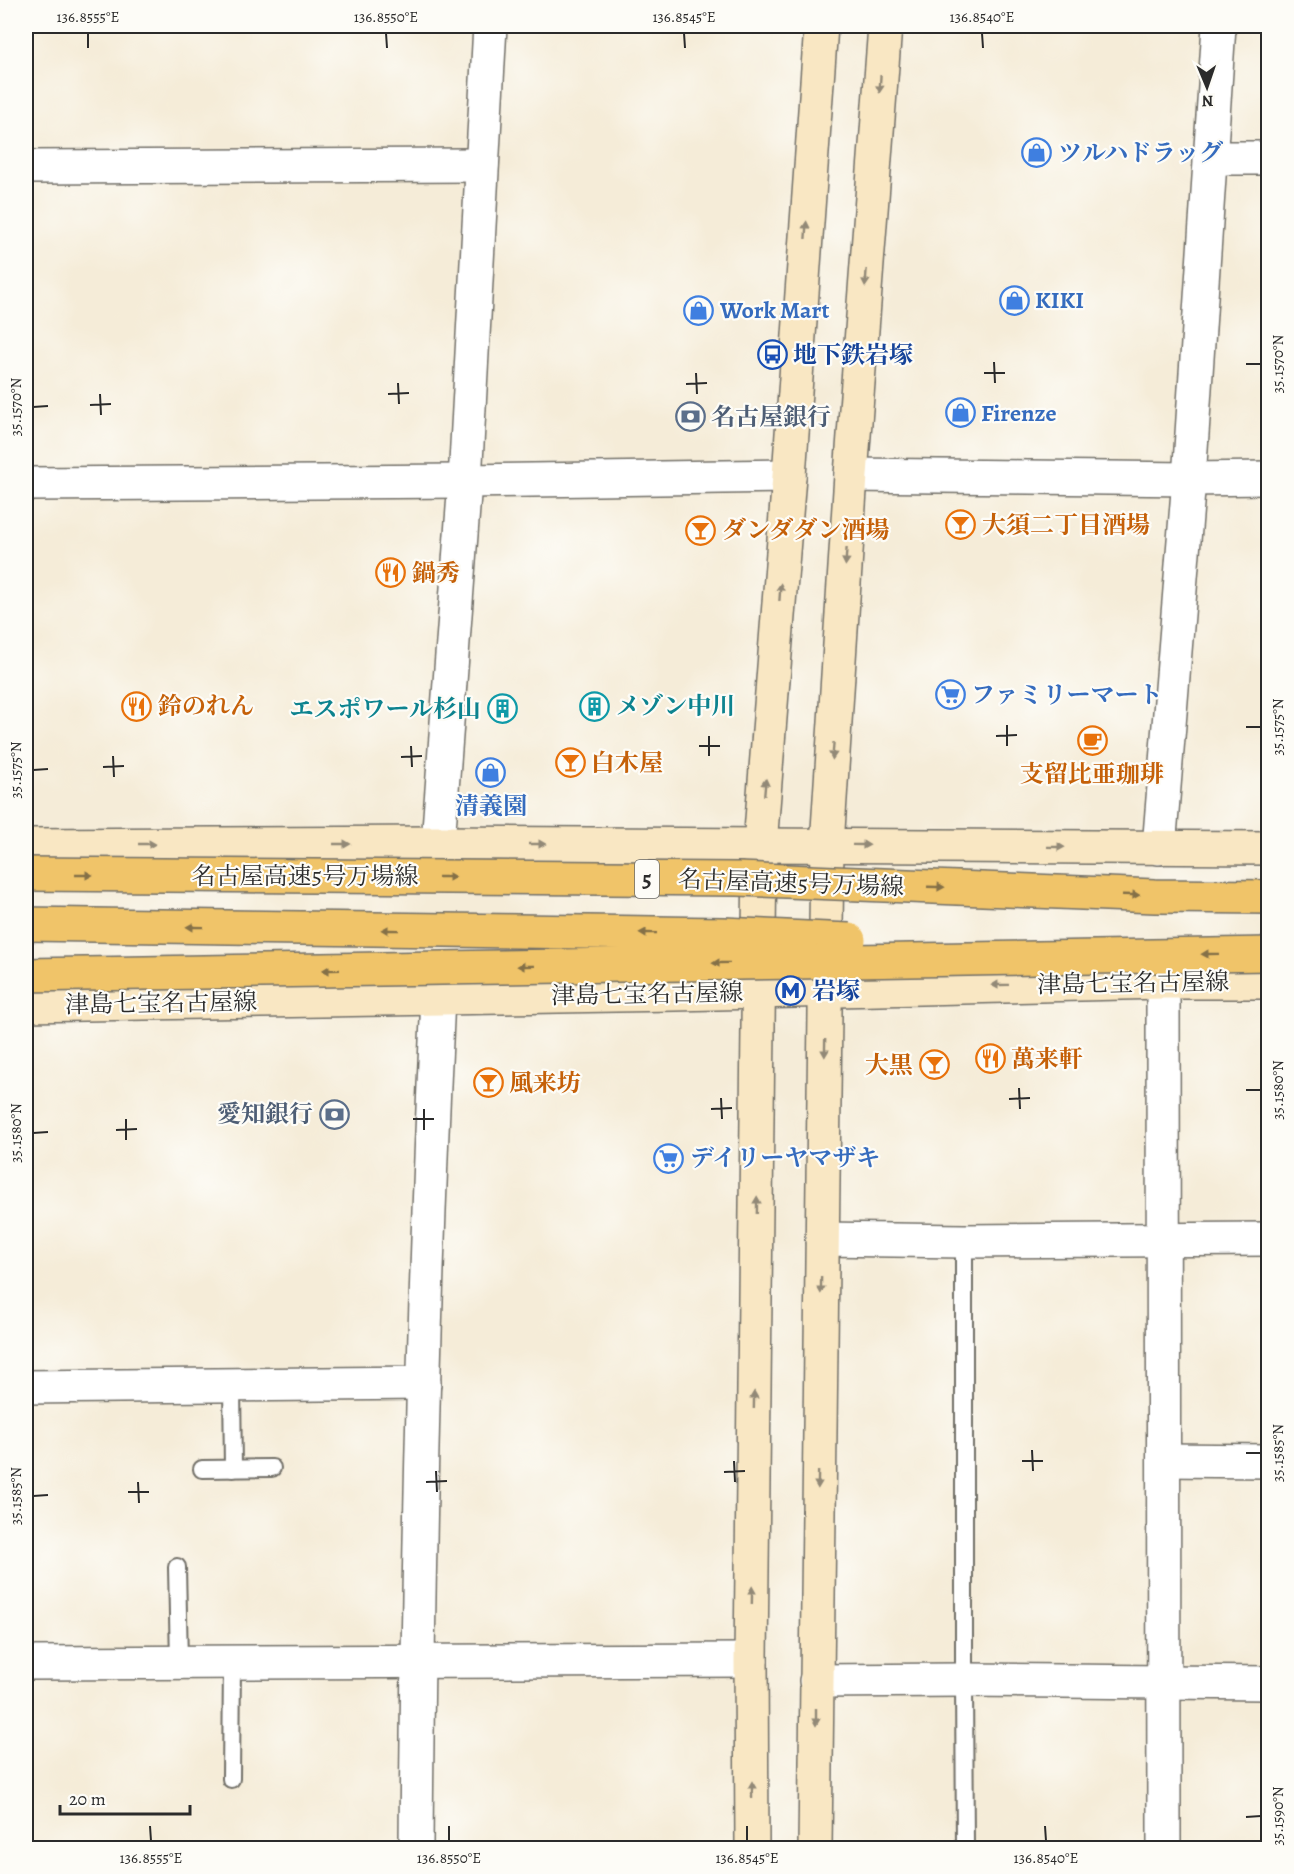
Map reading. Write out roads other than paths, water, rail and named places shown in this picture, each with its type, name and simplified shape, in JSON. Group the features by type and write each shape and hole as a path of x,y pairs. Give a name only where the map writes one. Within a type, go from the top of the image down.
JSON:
{"highway":[{"name":"名古屋高速5号万場線","path":"26,874 738,879 1155,896 1269,897"},
{"path":"26,924 724,934 1155,969"},
{"path":"26,975 1155,969 1269,954"}],"street":[{"path":"438,843 465,481 490,26"},
{"path":"752,1848 751,1660 760,845 789,476 820,26"},
{"path":"815,1848 827,845 851,475 885,26"},
{"path":"1159,848 1189,479 1220,26"},
{"path":"1210,158 1269,158"},
{"path":"26,167 482,165"},
{"path":"851,475 1269,478"},
{"path":"26,484 789,476"},
{"path":"26,845 438,843 1269,848"},
{"path":"1155,969 1164,1239 1164,1848"},
{"name":"津島七宝名古屋線","path":"26,1005 826,990 1155,969 1269,981"},
{"path":"416,1848 417,1661 424,1383 438,999"},
{"path":"822,1239 964,1241 1269,1239"},
{"path":"26,1387 424,1383"},
{"path":"1164,1460 1269,1461"},
{"path":"26,1663 751,1660"},
{"path":"816,1681 1269,1683"}],"lane":[{"path":"964,1241 965,1848"},
{"path":"232,1385 233,1468"},
{"path":"202,1469 272,1468"},
{"path":"177,1567 179,1662"},
{"path":"231,1779 232,1662"}],"place":[{"name":"ツルハドラッグ","path":"1037,153"},
{"name":"KIKI","path":"1014,300"},
{"name":"Work Mart","path":"699,310"},
{"name":"地下鉄岩塚","path":"772,355"},
{"name":"Firenze","path":"960,413"},
{"name":"名古屋銀行","path":"690,417"},
{"name":"大須二丁目酒場","path":"961,525"},
{"name":"ダンダダン酒場","path":"701,530"},
{"name":"鍋秀","path":"391,573"},
{"name":"ファミリーマート","path":"950,695"},
{"name":"鈴のれん","path":"137,706"},
{"name":"メゾン中川","path":"595,706"},
{"name":"エスポワール杉山","path":"502,709"},
{"name":"支留比亜珈琲","path":"1092,741"},
{"name":"白木屋","path":"570,763"},
{"name":"清義園","path":"491,773"},
{"name":"岩塚","path":"791,991"},
{"name":"萬来軒","path":"990,1059"},
{"name":"大黒","path":"934,1065"},
{"name":"風来坊","path":"488,1083"},
{"name":"愛知銀行","path":"334,1114"},
{"name":"デイリーヤマザキ","path":"669,1158"}]}
